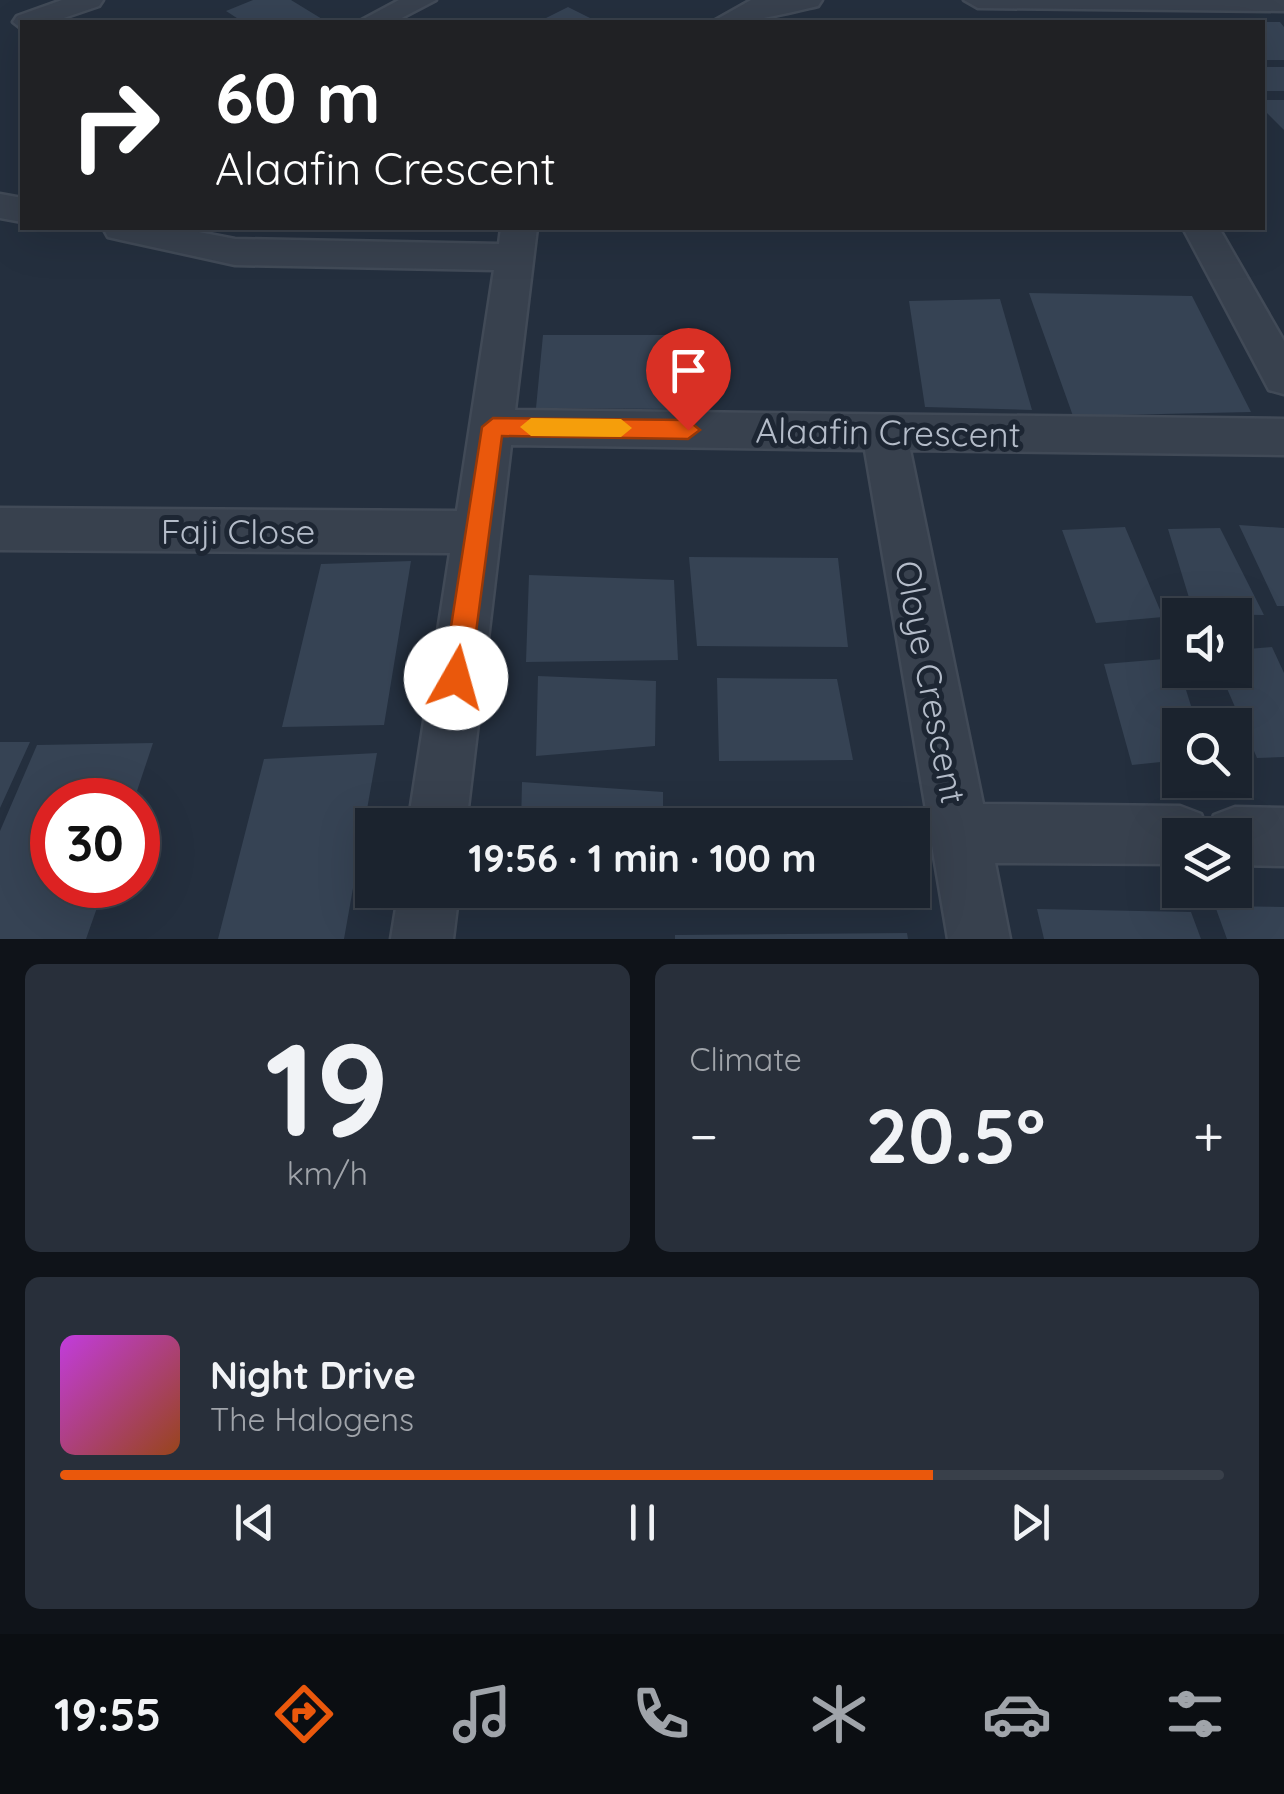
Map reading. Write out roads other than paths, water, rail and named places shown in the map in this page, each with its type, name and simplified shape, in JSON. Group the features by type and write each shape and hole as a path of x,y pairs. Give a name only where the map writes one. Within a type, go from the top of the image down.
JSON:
{"street":[{"path":"36,20 88,0"},
{"path":"377,20 422,0"},
{"path":"730,20 757,7 808,0"},
{"path":"978,0 1084,13 1284,3"},
{"path":"146,230 172,232 236,252 516,242 439,808"},
{"path":"1202,230 1284,378"},
{"name":"Alaafin Crescent","path":"493,427 1284,437"},
{"name":"Oloye Crescent","path":"884,432 960,833 1162,835"},
{"name":"Faji Close","path":"0,530 476,532"},
{"path":"960,833 979,939"},
{"path":"1252,836 1284,836"},
{"path":"422,939 426,908"}]}
